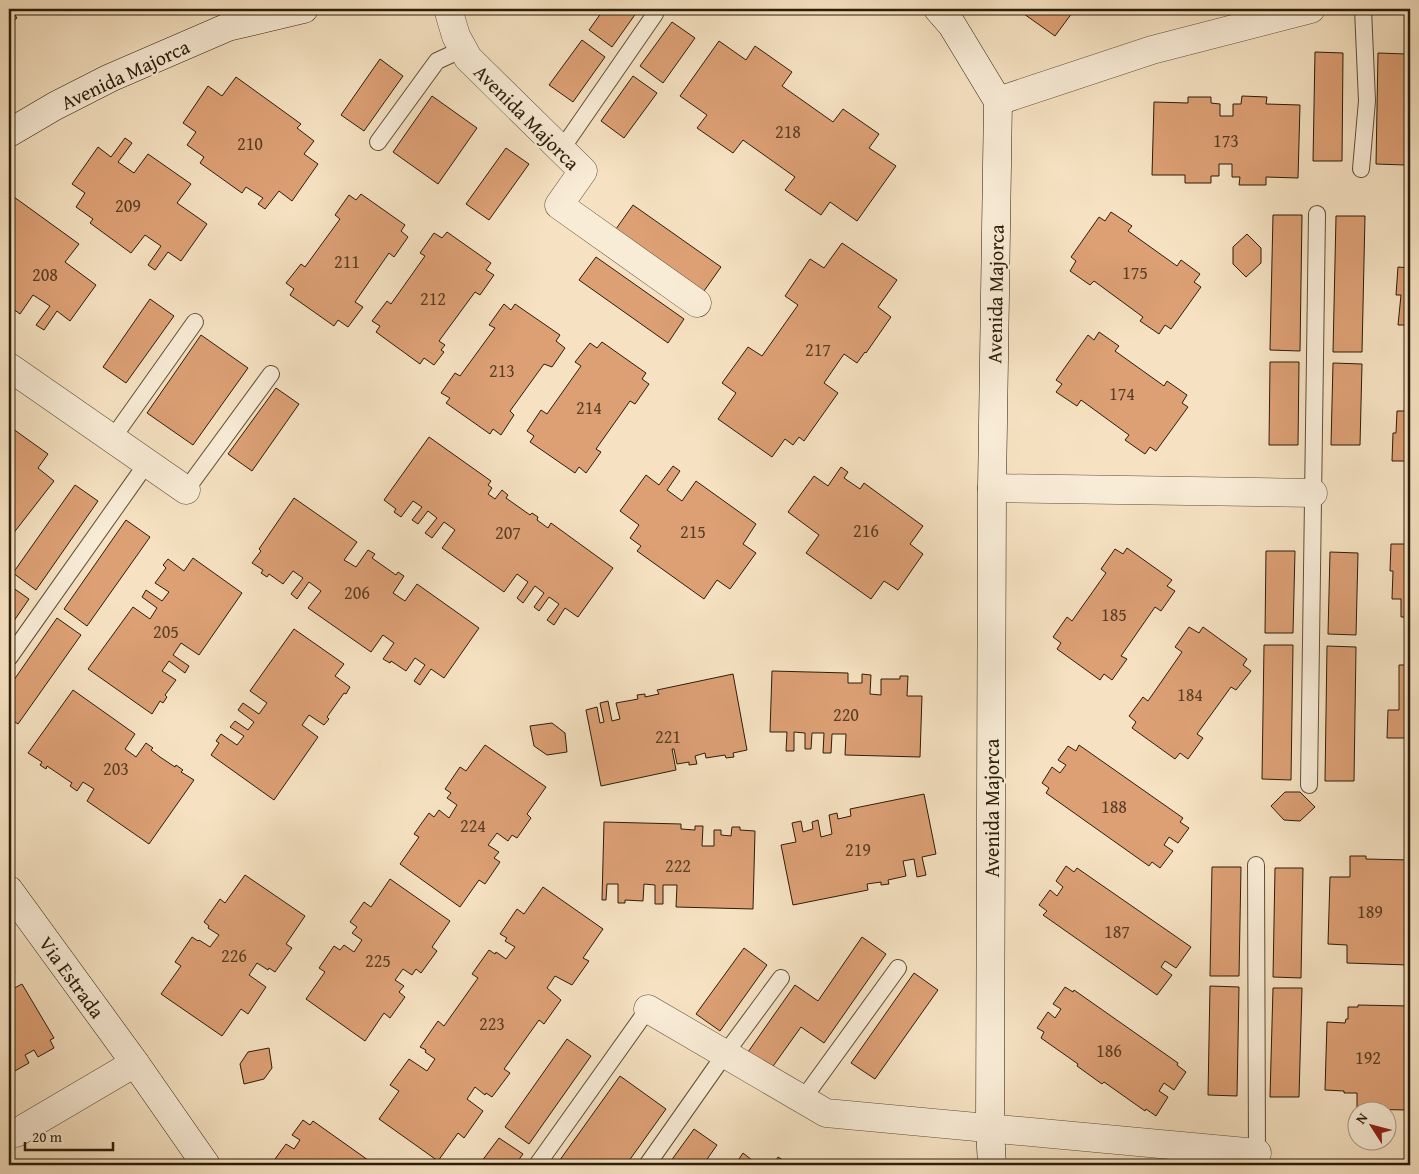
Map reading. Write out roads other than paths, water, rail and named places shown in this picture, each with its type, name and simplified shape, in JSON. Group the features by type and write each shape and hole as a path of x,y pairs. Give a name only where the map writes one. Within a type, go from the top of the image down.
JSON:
{"street":[{"name":"Avenida Majorca","path":"9,133 55,106 110,78 228,27 304,9"},
{"name":"Avenida Majorca","path":"448,9 456,36 468,58 583,171 559,206 697,303"},
{"path":"938,9 952,24 998,101 1152,50 1311,9"},
{"name":"Avenida Majorca","path":"992,1165 990,1129 992,488 998,101"},
{"path":"9,367 186,490"},
{"path":"992,488 1313,493"},
{"name":"Via Estrada","path":"9,890 206,1165"},
{"path":"648,1009 826,1113 1257,1159"},
{"path":"9,1131 16,1133 134,1063"}],"lane":[{"path":"1361,169 1367,101 1363,9"},
{"path":"561,150 655,14"},
{"path":"378,142 437,62 463,49"},
{"path":"1309,785 1317,214"},
{"path":"112,439 194,322"},
{"path":"186,490 271,374"},
{"path":"9,658 147,463"},
{"path":"1256,865 1257,1159"},
{"path":"803,1099 898,968"},
{"path":"647,1165 781,978"},
{"path":"536,1165 648,1009"}]}
